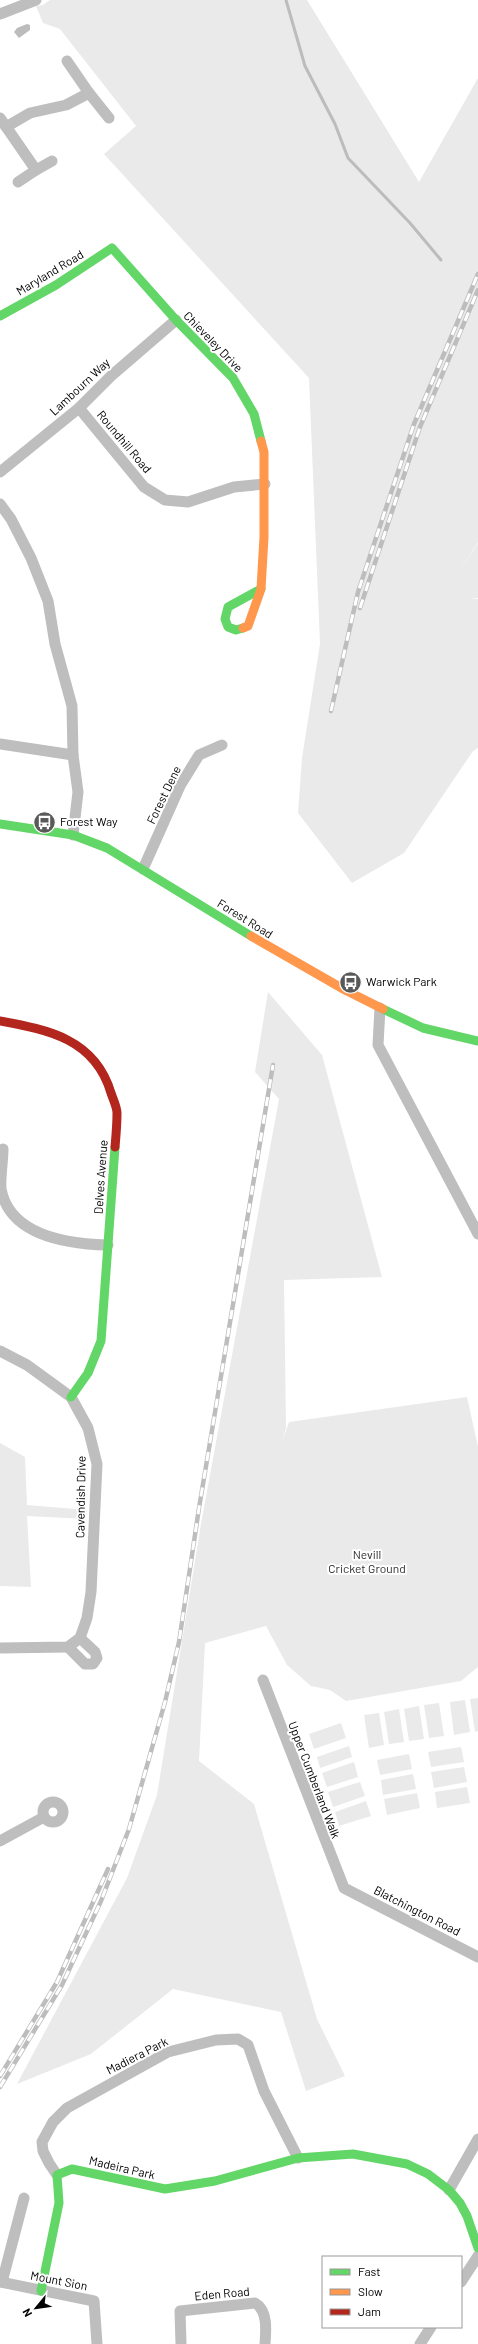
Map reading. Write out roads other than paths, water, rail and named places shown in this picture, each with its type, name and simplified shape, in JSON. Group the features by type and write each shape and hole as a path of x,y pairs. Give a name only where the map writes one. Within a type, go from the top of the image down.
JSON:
{"street":[{"path":"0,14 36,0"},
{"path":"67,61 89,93 109,118"},
{"path":"36,170 3,122 30,113 66,105 89,93"},
{"path":"18,182 52,161"},
{"name":"Maryland Road","path":"0,316 56,285 112,248"},
{"name":"Chieveley Drive","path":"112,248 176,320 233,378 254,414 264,452 264,537 261,589 248,626 237,631 232,630 225,622 224,617 228,607 261,589"},
{"name":"Lambourn Way","path":"0,472 79,408 111,376 176,320"},
{"name":"Roundhill Road","path":"79,408 144,487 165,500 188,502 234,486 265,484"},
{"path":"0,504 11,519 31,558 48,601 55,644 72,706 73,755 78,792 73,835"},
{"path":"0,744 73,755"},
{"name":"Forest Dene","path":"143,869 180,786 199,756 222,745"},
{"name":"Forest Road","path":"0,824 73,835 106,848 143,869 276,952 380,1008 423,1028 478,1041"},
{"path":"380,1008 378,1045 478,1234"},
{"name":"Delves Avenue","path":"0,1021 44,1029 74,1043 90,1054 106,1076 117,1112 101,1341 88,1373 71,1397"},
{"path":"3,1149 1,1188 11,1213 29,1228 77,1244 108,1245"},
{"name":"Cavendish Drive","path":"0,1351 27,1365 71,1397 88,1428 97,1464 91,1592 87,1618 80,1638"},
{"path":"0,1648 68,1647 80,1638 96,1652 96,1658 93,1664 86,1664 68,1647"},
{"name":"Upper Cumberland Walk","path":"263,1680 344,1888"},
{"path":"0,1841 44,1817"},
{"name":"Blatchington Road","path":"344,1888 478,1957"},
{"name":"Madiera Park","path":"57,2175 43,2151 42,2142 53,2122 67,2108 168,2052 216,2040 238,2039 248,2045 264,2091 298,2158"},
{"path":"449,2190 478,2139"},
{"name":"Madeira Park","path":"57,2175 72,2169 165,2189 215,2181 298,2158 352,2154 407,2164 428,2174 449,2190 467,2216 478,2248"},
{"path":"41,2291 59,2203 57,2175"},
{"path":"1,2282 24,2198"},
{"path":"462,2281 477,2262"},
{"name":"Mount Sion","path":"1,2282 94,2301 97,2344"},
{"name":"Eden Road","path":"181,2344 180,2311 255,2303 263,2310 266,2326 265,2344"},
{"path":"420,2344 430,2328"}],"waterway":[{"path":"286,0 305,66 335,124 348,158 410,223 441,260"}],"railway":[{"path":"331,711 358,592 414,424 478,274"},
{"path":"360,608 420,427 478,290"},
{"path":"0,2087 62,1985 101,1901 129,1829 165,1702 179,1642 199,1508 273,1065"},
{"path":"0,2076 57,1982 108,1869"}],"place":[{"name":"Forest Way","path":"45,822"},
{"name":"Warwick Park","path":"350,982"}],"park label":[{"name":"Nevill Cricket Ground","path":"367,1562"}]}
